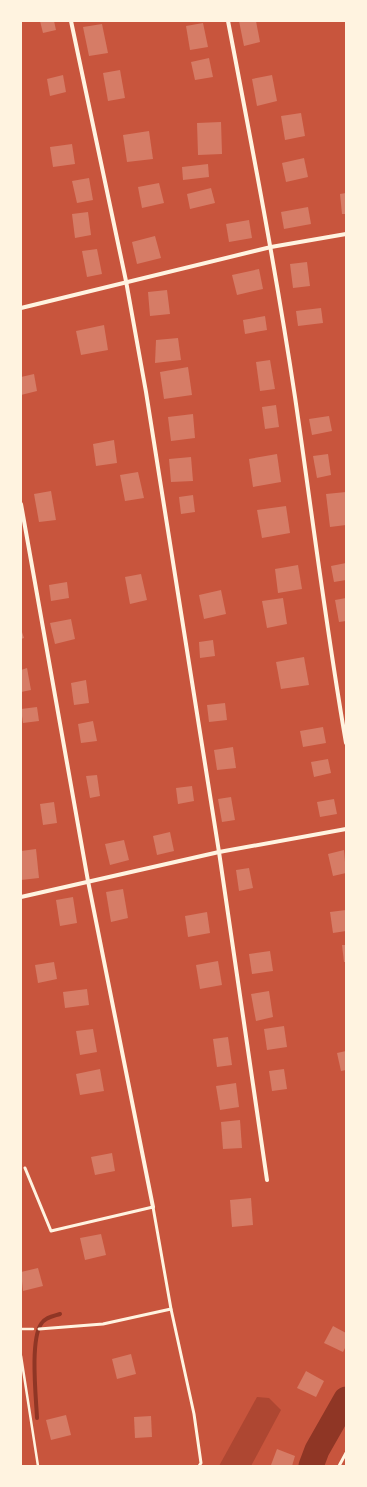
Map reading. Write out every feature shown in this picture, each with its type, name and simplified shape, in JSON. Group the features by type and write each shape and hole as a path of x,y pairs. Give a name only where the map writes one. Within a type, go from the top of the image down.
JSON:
{"street":[{"path":"72,21 126,281 146,392 219,852 267,1180"},
{"path":"228,21 271,247 295,398 333,670 346,743"},
{"path":"21,308 126,281 271,247 346,234"},
{"path":"21,504 88,881 153,1207"},
{"path":"21,897 219,852 346,829"}],"lane":[{"path":"25,1168 51,1231 153,1207 171,1309 194,1414 201,1463 199,1466"},
{"path":"39,1329 103,1324 171,1309"},
{"path":"339,1466 346,1453"}],"path":[{"path":"21,1356 38,1466"}],"shaded area":[{"path":"257,1397 269,1398 281,1410 251,1466 219,1466"}],"building":[{"path":"40,21 54,21 56,30 43,33"},
{"path":"239,21 256,21 260,42 244,46"},
{"path":"203,23 208,47 190,50 186,26"},
{"path":"102,24 108,53 89,56 83,27"},
{"path":"209,58 213,77 195,80 191,62"},
{"path":"120,70 125,98 108,101 103,73"},
{"path":"63,75 66,92 50,96 47,79"},
{"path":"272,75 277,101 257,106 252,79"},
{"path":"301,113 305,136 285,140 281,116"},
{"path":"221,122 222,154 198,155 197,123"},
{"path":"149,131 153,159 127,162 123,135"},
{"path":"72,144 75,164 53,167 50,147"},
{"path":"304,158 308,177 286,182 282,163"},
{"path":"208,164 209,177 183,180 182,167"},
{"path":"89,178 93,200 77,203 72,181"},
{"path":"159,183 164,203 142,208 138,187"},
{"path":"211,188 215,203 190,209 187,194"},
{"path":"346,193 346,214 342,214 340,194"},
{"path":"308,207 311,224 284,229 281,212"},
{"path":"88,212 91,235 75,238 72,214"},
{"path":"249,220 252,238 229,242 226,224"},
{"path":"155,236 161,258 137,264 132,242"},
{"path":"97,249 102,274 87,277 82,251"},
{"path":"307,262 310,286 293,288 290,264"},
{"path":"259,269 263,289 237,295 232,275"},
{"path":"167,290 170,314 150,316 148,292"},
{"path":"321,308 323,323 298,326 296,311"},
{"path":"265,316 267,330 245,334 243,320"},
{"path":"104,325 108,350 81,355 76,331"},
{"path":"178,338 181,360 155,363 156,340"},
{"path":"270,360 275,389 260,391 256,362"},
{"path":"188,367 192,395 164,399 160,372"},
{"path":"34,374 37,391 21,395 21,377"},
{"path":"276,405 279,427 265,429 262,407"},
{"path":"193,414 195,438 171,441 168,417"},
{"path":"329,416 332,431 312,435 309,419"},
{"path":"114,440 117,463 96,466 93,444"},
{"path":"277,454 281,482 253,487 249,459"},
{"path":"328,454 331,475 317,478 313,456"},
{"path":"191,457 193,481 171,482 169,459"},
{"path":"138,472 144,498 125,501 120,475"},
{"path":"51,491 56,520 39,522 34,494"},
{"path":"346,492 346,525 330,527 326,494"},
{"path":"193,495 195,512 181,514 179,497"},
{"path":"286,506 290,533 262,538 257,510"},
{"path":"346,563 346,580 334,582 331,566"},
{"path":"298,565 302,589 278,593 275,569"},
{"path":"141,574 147,600 130,604 125,577"},
{"path":"67,582 69,598 51,601 49,585"},
{"path":"221,590 226,614 204,619 199,595"},
{"path":"283,598 287,624 267,628 262,601"},
{"path":"346,598 346,621 339,622 335,600"},
{"path":"71,619 75,639 55,644 50,623"},
{"path":"21,629 24,638 21,639"},
{"path":"213,640 215,656 200,658 199,642"},
{"path":"304,657 309,685 281,689 276,662"},
{"path":"27,668 31,690 21,692 21,670"},
{"path":"86,680 89,703 74,705 71,683"},
{"path":"225,703 227,720 209,722 207,705"},
{"path":"37,707 39,721 23,723 21,709"},
{"path":"93,721 97,741 81,743 78,724"},
{"path":"323,727 326,743 303,747 300,731"},
{"path":"233,747 236,768 217,770 214,750"},
{"path":"328,759 331,773 314,777 311,762"},
{"path":"97,775 100,796 90,798 86,776"},
{"path":"192,786 194,801 178,804 176,788"},
{"path":"231,797 235,820 222,822 218,799"},
{"path":"334,799 337,814 320,817 317,802"},
{"path":"54,802 57,823 43,825 40,804"},
{"path":"170,832 174,851 157,855 153,836"},
{"path":"124,840 129,860 110,865 105,844"},
{"path":"36,849 39,878 21,880 21,851"},
{"path":"344,850 346,873 333,876 328,854"},
{"path":"249,868 253,888 239,891 236,870"},
{"path":"123,889 128,918 111,922 106,892"},
{"path":"73,897 77,923 60,926 56,900"},
{"path":"346,910 346,931 333,933 330,912"},
{"path":"207,912 210,933 188,937 185,916"},
{"path":"342,945 346,945 346,962 344,962"},
{"path":"270,951 273,971 252,974 249,954"},
{"path":"218,961 222,985 200,989 196,965"},
{"path":"54,962 57,979 38,983 35,965"},
{"path":"87,989 89,1005 65,1008 63,992"},
{"path":"269,991 273,1017 256,1021 251,994"},
{"path":"284,1026 287,1047 267,1050 264,1029"},
{"path":"93,1029 97,1052 80,1055 76,1031"},
{"path":"228,1037 232,1065 217,1067 213,1039"},
{"path":"346,1051 346,1070 341,1071 337,1053"},
{"path":"100,1069 104,1091 80,1095 76,1074"},
{"path":"284,1069 287,1089 272,1091 269,1071"},
{"path":"236,1083 239,1107 220,1110 216,1086"},
{"path":"240,1120 242,1148 223,1149 221,1122"},
{"path":"112,1153 115,1171 95,1175 91,1157"},
{"path":"251,1198 253,1225 232,1227 230,1200"},
{"path":"101,1234 106,1255 85,1260 80,1238"},
{"path":"38,1268 43,1286 23,1291 21,1272"},
{"path":"333,1326 346,1333 346,1346 343,1352 324,1343"},
{"path":"131,1354 136,1374 117,1379 112,1359"},
{"path":"306,1371 324,1381 316,1397 297,1388"},
{"path":"66,1415 71,1435 51,1440 46,1420"},
{"path":"151,1416 152,1437 135,1438 134,1417"},
{"path":"277,1449 295,1456 292,1466 271,1465"}],"waterway":[{"path":"37,1418 34,1370 38,1332 41,1324 45,1320 60,1314"},
{"path":"311,1466 317,1450 346,1399"}]}
